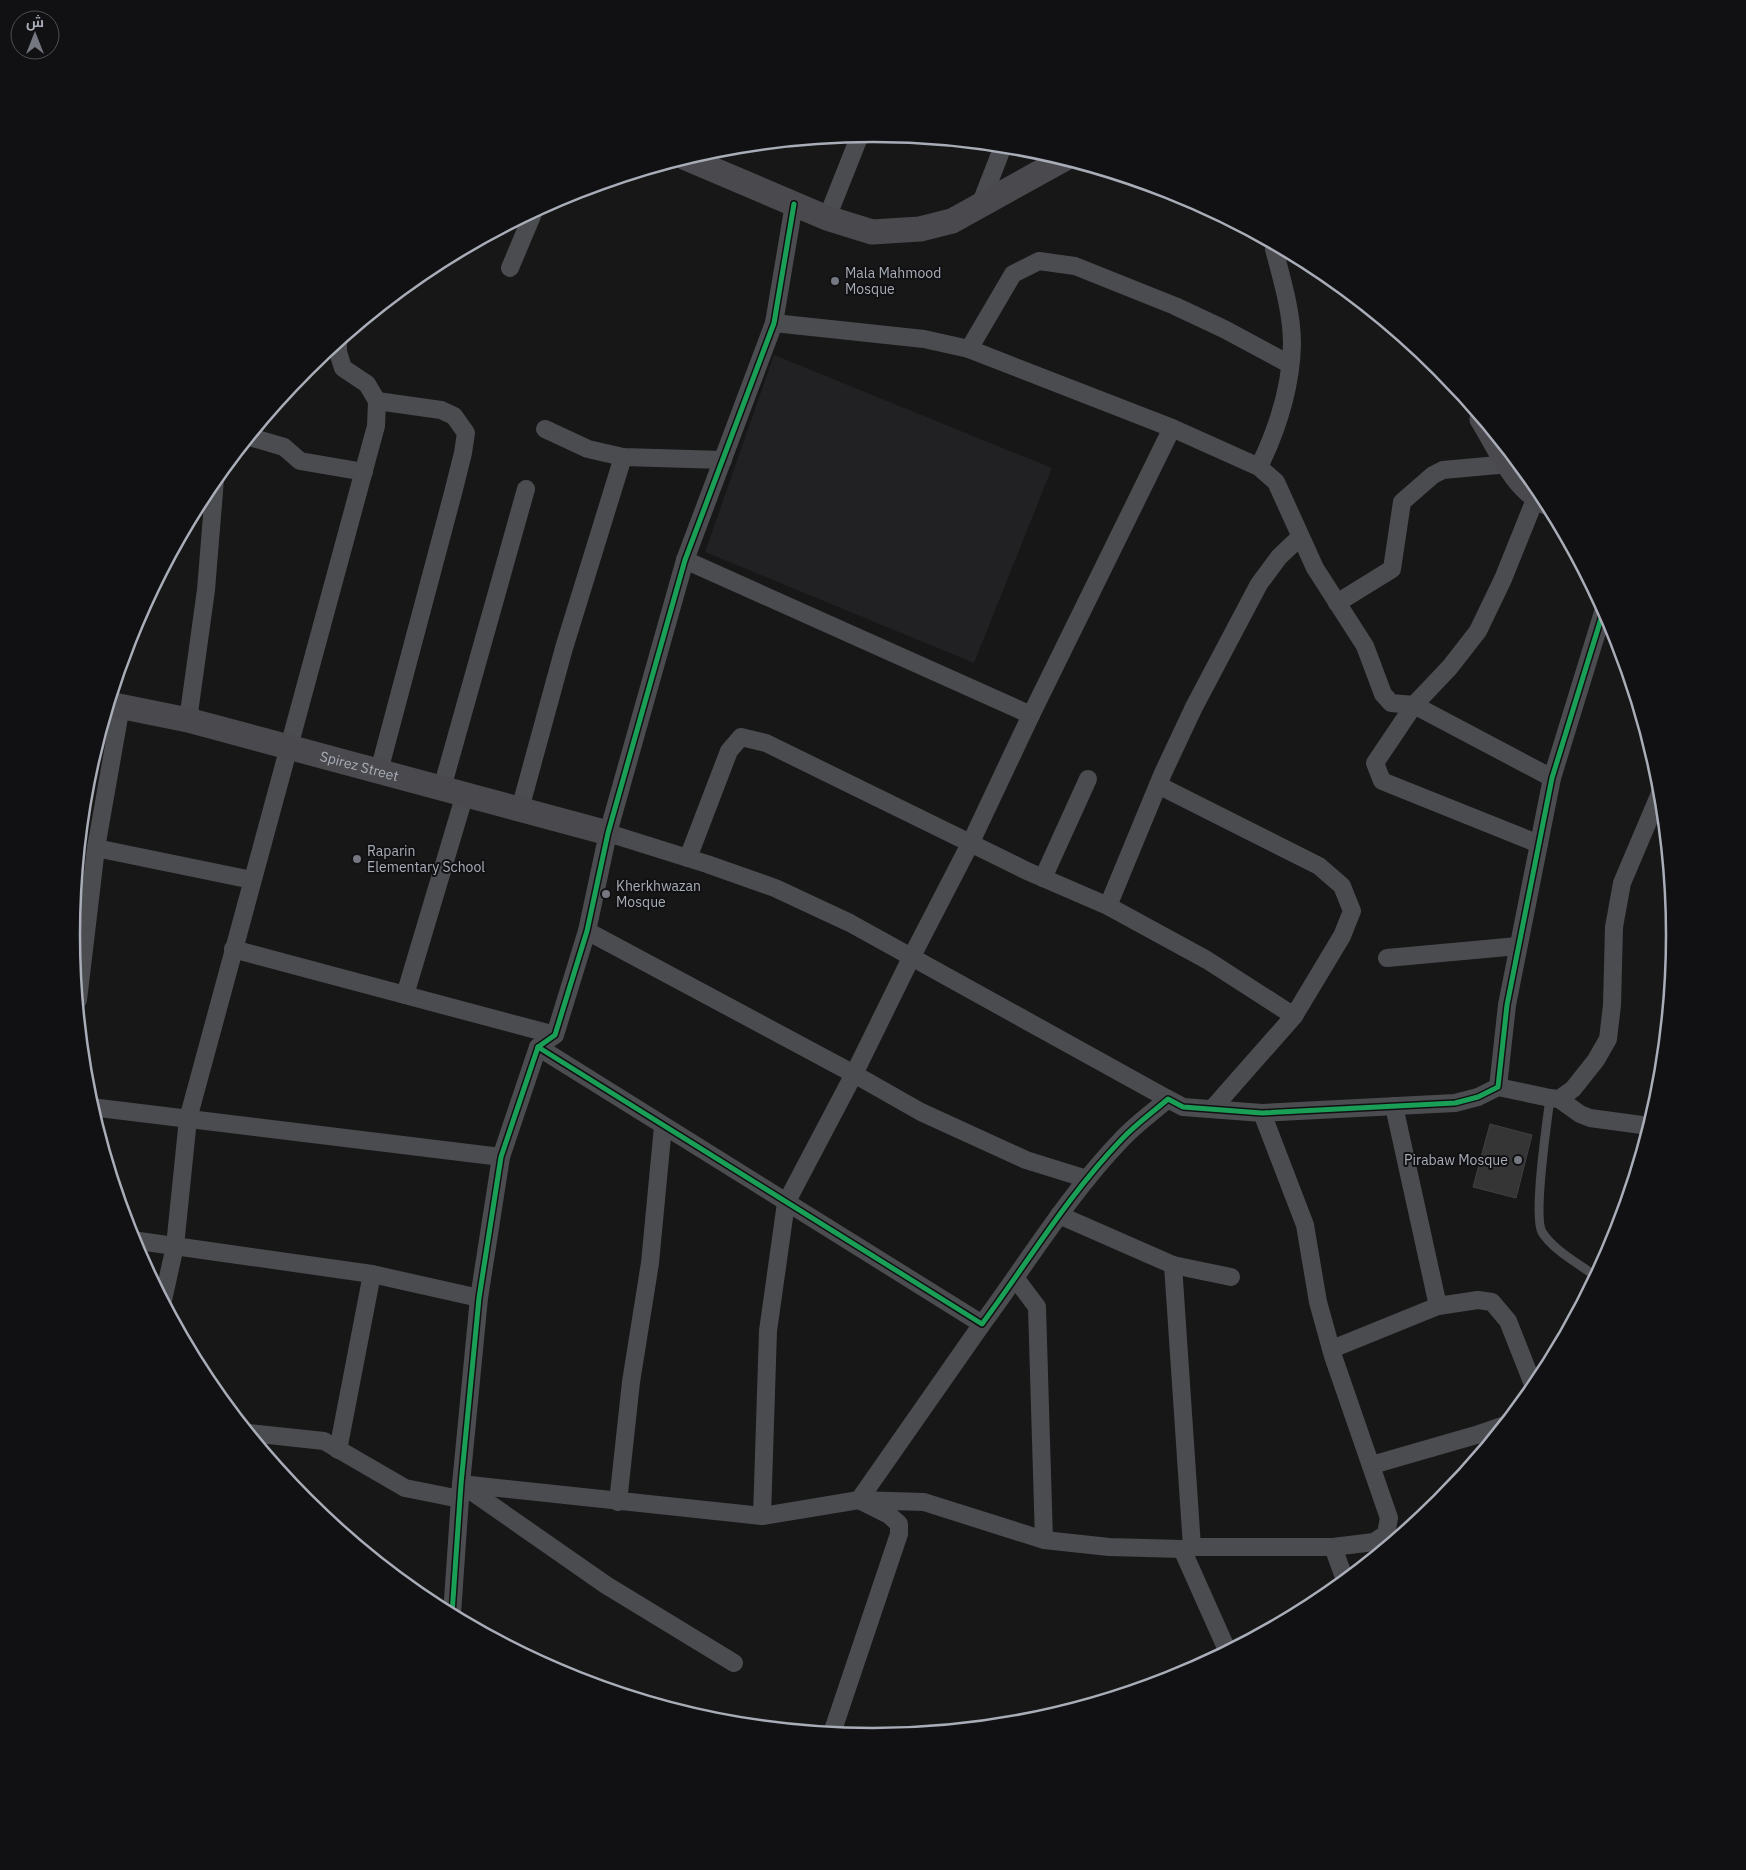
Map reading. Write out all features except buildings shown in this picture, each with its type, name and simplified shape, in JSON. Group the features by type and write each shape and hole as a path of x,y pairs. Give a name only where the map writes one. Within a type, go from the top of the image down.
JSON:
{"main road":[{"path":"704,160 794,204 827,218 872,232 920,229 952,221 979,208 1054,163"},
{"name":"Spirez Street","path":"115,705 188,720 608,833"}],"street":[{"path":"827,218 857,143"},
{"path":"979,208 1000,153"},
{"path":"453,1607 479,1298 501,1157 538,1047 555,1035 587,931 608,833 685,560 774,323 794,204"},
{"path":"510,268 530,220"},
{"path":"1259,466 1280,419 1292,344 1286,296 1274,251"},
{"path":"969,349 1013,274 1039,261 1074,266 1175,306 1206,320 1289,364"},
{"path":"774,323 924,340 969,349 1172,428 1259,466 1276,482 1315,568 1365,646 1382,694 1391,703 1414,705 1552,778"},
{"path":"165,1292 175,1246 188,1119 376,426 377,401 368,384 343,368 338,350"},
{"path":"377,401 441,410 454,416 466,433 453,494 379,771"},
{"path":"762,1516 768,1331 786,1203 854,1074 971,842 1172,428"},
{"path":"545,429 588,448 623,457 723,460"},
{"path":"256,438 284,447 300,461 364,472"},
{"path":"520,809 564,648 623,457"},
{"path":"1337,603 1392,569 1402,502 1432,475 1443,470 1524,483"},
{"path":"1526,486 1503,579 1478,631 1450,667 1414,705 1375,763 1382,781 1539,844"},
{"path":"405,995 526,488"},
{"path":"188,720 206,590 214,494"},
{"path":"1108,906 1158,785 1194,707 1259,584 1279,557 1300,537"},
{"path":"685,560 1031,715"},
{"path":"1498,1087 1507,1005 1552,778 1601,620"},
{"path":"81,971 115,705"},
{"path":"688,858 729,751 741,737 766,743 1044,878 1108,906 1207,960 1294,1016"},
{"path":"1044,878 1088,779"},
{"path":"1158,785 1319,866 1342,886 1352,911 1342,936 1294,1016 1213,1108"},
{"path":"1554,1099 1573,1089 1596,1060 1608,1039 1612,1005 1614,927 1622,883 1655,804"},
{"path":"608,833 775,888 850,923 1184,1108 1213,1108 1262,1113 1456,1102 1478,1097 1498,1087 1554,1099 1590,1118 1643,1125"},
{"path":"96,848 252,880"},
{"path":"587,931 921,1112 1026,1160 1087,1179"},
{"path":"1386,958 1518,946"},
{"path":"233,949 555,1035"},
{"path":"538,1047 982,1324"},
{"path":"859,1500 982,1324 1016,1279 1059,1215 1123,1138 1168,1099"},
{"path":"1394,1106 1438,1306"},
{"path":"99,1108 501,1157"},
{"path":"257,1434 324,1441 405,1488 429,1494 461,1492 618,1502 762,1516 859,1500 924,1502 1044,1540 1109,1546 1187,1548 1333,1547 1374,1542 1386,1534 1389,1518 1318,1302 1305,1225 1262,1113"},
{"path":"618,1502 631,1382 650,1264 663,1126"},
{"path":"1059,1215 1173,1265 1231,1276"},
{"path":"142,1241 372,1274 479,1298"},
{"path":"1173,1265 1187,1548 1225,1645"},
{"path":"338,1450 372,1274"},
{"path":"1016,1279 1037,1307 1044,1540"},
{"path":"1332,1349 1438,1306 1478,1300 1492,1302 1508,1321 1530,1378"},
{"path":"1372,1465 1492,1430"},
{"path":"461,1492 606,1585 734,1663"},
{"path":"834,1727 899,1534 899,1524 889,1515 859,1500"},
{"path":"1333,1547 1343,1574"}],"lane":[{"path":"1554,1099 1538,1208 1541,1230 1554,1246 1590,1272"}],"shaded area":[{"path":"774,355 1052,468 974,663 705,552"}],"cycle path":[{"path":"452,1607 461,1484 479,1298 501,1157 538,1047 555,1035 587,931 608,833 685,560 774,323 794,204"},
{"path":"538,1047 982,1324 1049,1229 1102,1160 1127,1134 1168,1099 1183,1107 1262,1113 1455,1103 1478,1097 1498,1087 1507,1005 1552,778 1601,620"}],"place":[{"name":"Mala Mahmood Mosque","path":"835,281"},
{"name":"Raparin Elementary School","path":"357,859"},
{"name":"Kherkhwazan Mosque","path":"606,894"},
{"name":"Pirabaw Mosque","path":"1518,1160"}]}
